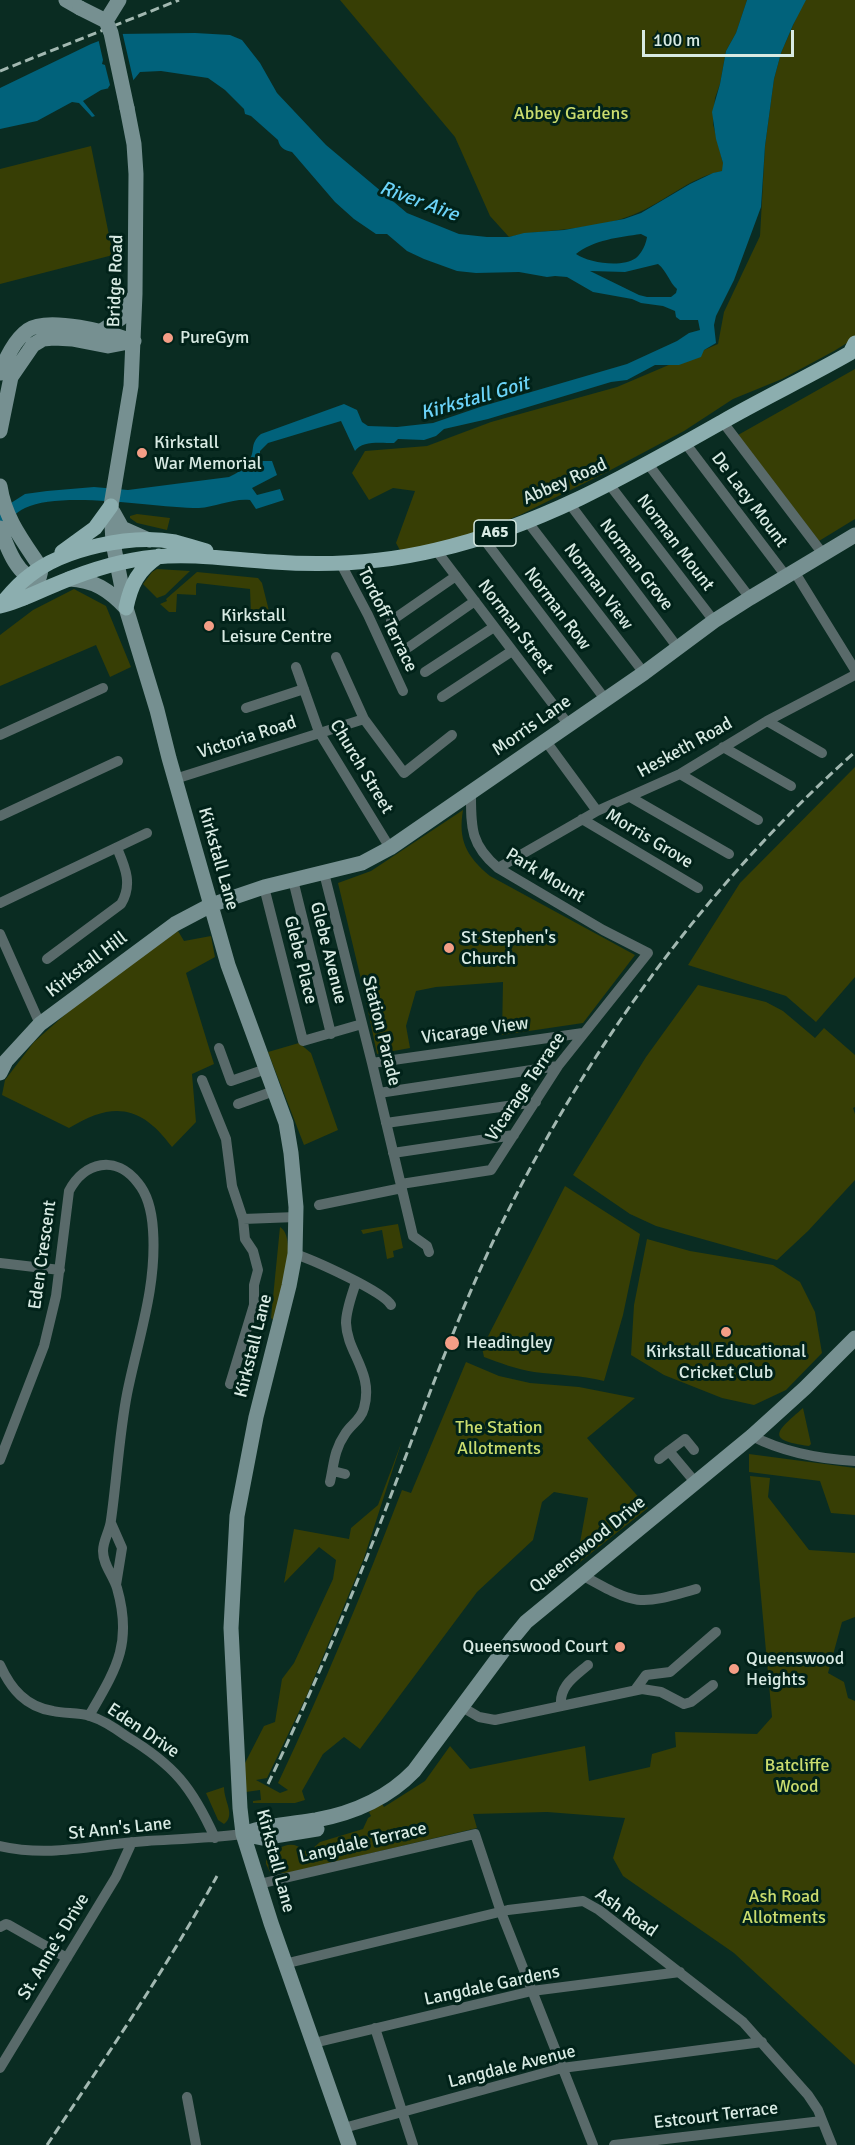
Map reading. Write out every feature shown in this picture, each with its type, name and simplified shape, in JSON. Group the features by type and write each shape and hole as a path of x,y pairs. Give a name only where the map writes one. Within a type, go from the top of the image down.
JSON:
{"main road":[{"name":"Abbey Road","path":"117,563 159,556 341,564 375,562 483,538 609,484 686,444 853,349"},
{"path":"40,569 95,528 111,506"},
{"name":"Abbey Road","path":"110,543 149,540 175,543 222,557"},
{"name":"A65","path":"6,603 40,569 110,543"},
{"path":"126,608 136,576 159,556"},
{"name":"A65","path":"6,603 117,563"}],"street":[{"path":"66,0 106,21 119,0"},
{"name":"Bridge Road","path":"106,21 111,33 127,108 134,144 136,174 134,341 129,403 111,506 110,543 117,563"},
{"path":"103,330 121,318 135,294"},
{"path":"0,431 11,377 7,367 20,338 28,330 37,326 67,326 103,330 134,341"},
{"path":"7,367 33,345 44,339 72,339 108,346 134,341"},
{"path":"722,422 823,554"},
{"name":"De Lacy Mount","path":"686,444 819,611 855,671"},
{"path":"648,464 750,598"},
{"name":"Norman Mount","path":"609,484 714,621"},
{"path":"0,486 4,528 15,560 6,603"},
{"name":"Norman Grove","path":"569,503 678,648"},
{"path":"111,506 122,528 149,540"},
{"name":"Norman View","path":"526,521 644,673"},
{"path":"4,528 40,569"},
{"name":"Morris Lane","path":"211,904 264,887 362,863 386,842 471,793 644,673 714,621 855,535"},
{"name":"Norman Row","path":"483,538 605,699"},
{"name":"Norman Street","path":"436,550 568,724"},
{"path":"15,560 65,581 95,583 103,587 126,608"},
{"name":"Kirkstall Lane","path":"117,563 126,608 228,965 286,1122 291,1153 296,1217 295,1254 290,1287 256,1417 237,1516 231,1628 239,1794 243,1834 284,1964 349,2145"},
{"name":"Tordoff Terrace","path":"341,564 368,615 403,691"},
{"path":"391,621 456,576"},
{"path":"409,647 475,601"},
{"path":"425,672 494,627"},
{"path":"442,697 513,651"},
{"path":"336,657 364,719 404,773 452,735"},
{"name":"Church Street","path":"296,668 319,732 386,842"},
{"name":"Hesketh Road","path":"498,868 597,811 680,774 855,671"},
{"path":"0,735 104,688"},
{"path":"246,708 304,689"},
{"name":"Victoria Road","path":"175,779 364,719"},
{"path":"767,721 822,753"},
{"path":"545,740 597,811"},
{"path":"723,747 791,786"},
{"path":"0,816 118,761"},
{"path":"680,774 758,820"},
{"name":"Park Mount","path":"471,793 471,826 482,854 498,868 603,930 648,953"},
{"path":"630,797 729,854"},
{"name":"Morris Grove","path":"582,819 698,888"},
{"path":"0,903 147,833"},
{"path":"46,959 121,904 128,881 117,848"},
{"name":"Station Parade","path":"324,873 413,1236 427,1246 429,1252"},
{"name":"Glebe Avenue","path":"293,880 331,1034"},
{"name":"Glebe Place","path":"264,887 303,1041 331,1034"},
{"name":"Kirkstall Hill","path":"0,1073 6,1061 40,1024 167,930 211,904"},
{"path":"0,934 40,1024"},
{"name":"Vicarage Terrace","path":"319,1205 402,1190 491,1170 558,1066 648,953"},
{"path":"331,1034 362,1024"},
{"name":"Vicarage View","path":"372,1063 583,1033"},
{"path":"219,1048 231,1081 266,1069"},
{"path":"379,1093 558,1066"},
{"path":"202,1080 226,1139 232,1186 243,1219 245,1239 253,1251 258,1270 254,1285 254,1305 230,1384"},
{"path":"238,1104 274,1091"},
{"path":"386,1123 536,1102"},
{"path":"393,1153 514,1135"},
{"name":"Eden Crescent","path":"0,1460 44,1346 56,1296 69,1191 87,1169 97,1165 117,1168 131,1176 143,1191 151,1213 154,1261 146,1315 127,1396 111,1523 104,1541 103,1552 105,1565 116,1585 124,1630 120,1656 112,1676 89,1716"},
{"path":"243,1219 296,1217"},
{"path":"295,1254 315,1260 378,1294 391,1305"},
{"path":"0,1263 60,1270"},
{"path":"345,1474 331,1477 336,1449 346,1431 358,1422 364,1409 364,1372 350,1341 346,1322 356,1282"},
{"name":"Queenswood Drive","path":"243,1834 258,1829 336,1816 370,1804 391,1792 414,1771 526,1622 752,1436 855,1338"},
{"path":"752,1436 769,1445 855,1461"},
{"path":"659,1459 685,1439 694,1450"},
{"path":"669,1451 695,1482"},
{"name":"Eden Crescent","path":"111,1523 122,1548 116,1585"},
{"path":"582,1575 617,1595 640,1602 663,1599 696,1589"},
{"path":"635,1690 646,1675 670,1672 716,1632"},
{"name":"Eden Drive","path":"0,1665 15,1692 32,1704 53,1712 89,1716 139,1744 173,1770 195,1795 215,1838"},
{"path":"561,1706 560,1697 567,1682 588,1665"},
{"path":"462,1707 487,1720 642,1689 661,1692 684,1704 691,1702 713,1684"},
{"name":"St Ann's Lane","path":"0,1846 24,1851 49,1852 132,1842 215,1838 243,1834"},
{"name":"Langdale Terrace","path":"259,1884 475,1834 501,1912"},
{"name":"St. Anne's Drive","path":"0,2068 116,1877 132,1842"},
{"name":"Ash Road","path":"284,1964 501,1912 583,1900 591,1903 743,2022 808,2095 832,2145"},
{"path":"501,1912 592,2145"},
{"path":"0,1927 9,1925 67,1958"},
{"name":"Langdale Gardens","path":"314,2043 532,1991 680,1972"},
{"path":"375,2028 413,2145"},
{"name":"Langdale Avenue","path":"344,2128 562,2068 762,2042"},
{"path":"187,2097 196,2145"},
{"name":"Estcourt Terrace","path":"614,2145 822,2121"}],"green space":[{"name":"Abbey Gardens","path":"340,0 747,0 736,33 726,51 715,98 713,124 723,171 698,179 651,206 613,222 509,237 490,216 455,137"},
{"path":"804,0 855,0 855,338 782,379 733,399 684,431 520,515 467,536 401,552 396,543 415,491 393,488 369,500 352,473 365,451 427,446 491,422 617,387 718,344 724,312 760,236 765,146 774,79 781,53"},
{"path":"91,146 113,255 0,284 0,169"},
{"path":"855,369 855,519 819,541 738,435"},
{"path":"137,514 170,518 167,530 137,523 130,518"},
{"path":"157,569 190,571 165,595 157,598 143,584"},
{"path":"197,572 258,578 262,583 268,614 251,614 250,589 197,583 196,595 177,594 176,612 169,612 160,604 167,601 166,599"},
{"path":"74,589 106,606 131,667 110,677 96,645 0,686 0,635 33,610"},
{"path":"855,767 855,977 816,1022 786,996 688,965 740,883"},
{"path":"463,810 462,830 466,847 475,861 490,876 635,955 583,1023 502,1035 503,982 436,987 416,991 406,1026 410,1048 377,1054 338,883 371,871"},
{"path":"178,931 184,941 211,936 215,957 186,973 214,1064 192,1074 196,1122 172,1147 160,1133 137,1115 113,1111 85,1119 69,1128 2,1095 5,1080 34,1042 85,997"},
{"path":"698,985 766,1002 783,1011 815,1038 824,1028 855,1055 855,1107 853,1108 855,1114 855,1180 808,1231 777,1260 656,1226 630,1214 573,1175 646,1057"},
{"path":"299,1043 311,1053 338,1130 304,1145 268,1052"},
{"path":"565,1186 640,1234 623,1315 604,1381 514,1368 484,1357 482,1348"},
{"path":"398,1224 403,1248 393,1251 394,1257 387,1259 382,1230 363,1234 361,1230"},
{"path":"280,1227 285,1233 288,1244 288,1257 275,1321 271,1318"},
{"name":"Kirkstall Educational Cricket Club","path":"647,1239 690,1251 773,1265 800,1282 815,1312 822,1353 786,1390 754,1405 722,1398 664,1375 631,1355 634,1305"},
{"name":"The Station Allotments","path":"466,1362 499,1376 530,1383 579,1387 635,1398 587,1438 648,1508 576,1565 588,1498 554,1492 542,1502 533,1540 477,1592 360,1749 344,1737 323,1754 302,1791 305,1800 295,1803 253,1803 253,1801 261,1800 260,1790 246,1792 244,1765 264,1726 275,1722 282,1679 294,1663 333,1579 336,1560 319,1547 284,1583 294,1529 349,1539 351,1528 378,1505 402,1441 364,1558 307,1695 267,1778 256,1780 280,1793 288,1790 278,1783 343,1638 402,1490 411,1493"},
{"path":"803,1408 811,1444 809,1446 785,1441 779,1433"},
{"path":"749,1454 855,1468 855,1515 831,1513 820,1481 749,1472"},
{"name":"Batcliffe Wood","path":"750,1476 770,1478 768,1497 809,1550 855,1553 855,1617 842,1622 828,1673 844,1682 848,1698 855,1701 855,2065 734,1953 623,1876 613,1858 625,1818 547,1812 473,1814 477,1828 288,1873 270,1872 266,1859 279,1848 294,1845 304,1851 311,1850 320,1842 363,1829 371,1816 369,1812 382,1804 384,1807 425,1781 450,1746 470,1769 585,1746 589,1781 650,1767 652,1754 676,1747 675,1732 757,1734 772,1717"},
{"path":"224,1787 229,1817 224,1824 218,1820 206,1793"}],"water":[{"path":"747,0 806,0 781,53 774,79 765,146 761,207 734,280 716,316 714,325 716,343 704,350 701,357 679,365 655,365 627,380 611,382 488,419 444,429 436,436 424,440 398,439 394,443 362,445 355,451 341,421 268,443 260,451 260,461 272,461 277,475 252,488 257,495 280,489 284,500 256,509 250,500 237,500 199,508 62,500 25,508 0,529 0,510 25,494 94,487 128,490 229,477 247,464 255,441 261,434 344,404 357,410 362,422 368,426 397,427 433,423 627,364 689,333 700,330 698,320 680,320 676,317 675,311 663,306 593,292 567,277 547,277 519,272 457,271 407,251 387,234 376,234 354,219 335,202 292,152 283,148 278,140 251,116 245,114 244,109 225,90 208,78 161,71 140,72 131,83 101,90 83,101 95,116 92,117 79,103 72,102 37,121 0,129 0,88 91,44 117,34 230,35 242,40 260,63 277,93 326,145 407,213 459,234 509,237 624,219 641,213 690,184 722,171 723,163 712,112 726,51 736,33","holes":["641,234 647,237 645,245 638,256 630,261 606,263 589,260 576,254 598,242","658,264 677,289 671,297 639,295 590,271 625,272"]}],"pier":[{"path":"122,31 134,83 111,91 108,88 110,85 105,65 102,64 98,38"}],"railway":[{"path":"0,71 179,0"},
{"path":"268,1784 349,1602 474,1284 539,1152 615,1027 703,910 751,855 855,752"},
{"path":"47,2145 156,1979 217,1876"}],"place":[{"name":"PureGym","path":"168,338"},
{"name":"Kirkstall War Memorial","path":"142,453"},
{"name":"Kirkstall Leisure Centre","path":"209,626"},
{"name":"St Stephen's Church","path":"449,948"},
{"name":"Kirkstall Educational Cricket Club","path":"726,1332"},
{"name":"Headingley","path":"452,1343"},
{"name":"Queenswood Court","path":"620,1647"},
{"name":"Queenswood Heights","path":"734,1669"}],"water label":[{"name":"River Aire","path":"419,202"},
{"name":"Kirkstall Goit","path":"475,399"}],"park label":[{"name":"Ash Road Allotments","path":"784,1907"}]}
